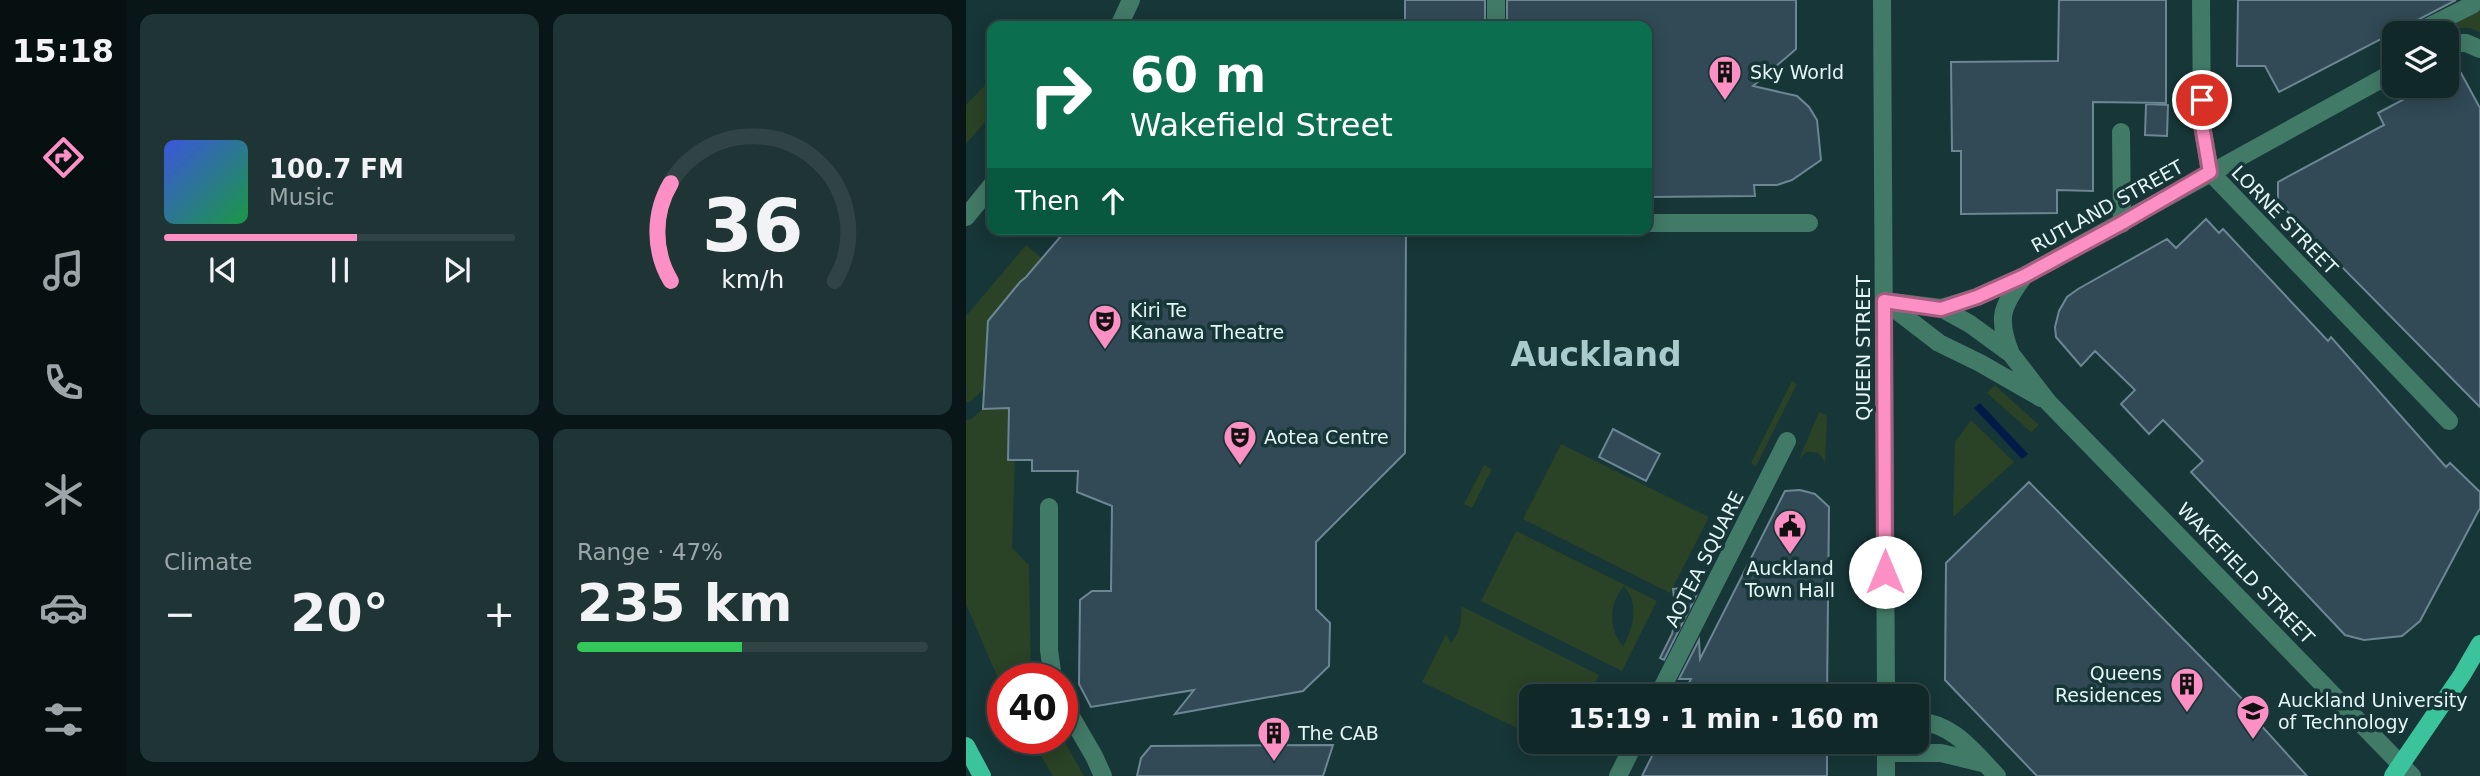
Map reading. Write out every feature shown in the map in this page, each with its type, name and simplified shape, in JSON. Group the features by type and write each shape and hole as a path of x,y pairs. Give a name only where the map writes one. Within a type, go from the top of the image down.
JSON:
{"main road":[{"path":"2402,772 2480,644"},
{"path":"966,746 982,776"}],"street":[{"path":"1121,21 1131,0"},
{"path":"1496,0 1496,21"},
{"name":"QUEEN STREET","path":"1882,0 1886,684"},
{"name":"LORNE STREET","path":"2201,0 2202,125 2210,172 2449,421"},
{"path":"2440,21 2478,0"},
{"path":"2459,43 2480,49"},
{"name":"RUTLAND STREET","path":"1941,309 1977,297 2024,276 2382,79"},
{"path":"2121,132 2122,223"},
{"path":"966,217 987,191"},
{"path":"1652,223 1809,223"},
{"name":"RUTLAND STREET","path":"2011,354 2003,336 2002,315 2007,300 2024,276"},
{"name":"WAKEFIELD STREET","path":"1884,301 1941,309 1970,324 2011,354 2048,402 2402,772"},
{"name":"WAKEFIELD STREET","path":"1884,301 1939,343 2048,402"},
{"name":"AOTEA SQUARE","path":"1664,684 1787,441"},
{"path":"1049,507 1051,663"},
{"path":"1929,722 1947,728 1958,736 1991,770"},
{"path":"1078,730 1103,776"},
{"path":"1929,752 1941,753 1991,770"},
{"path":"1618,776 1629,754"},
{"path":"1886,754 1886,776"}],"green space":[{"path":"2480,6 2480,32 2459,28 2459,21 2456,21"},
{"path":"987,83 987,120 966,144 966,105"},
{"path":"1026,245 1042,258 988,321 983,390 970,402 966,402 966,316"},
{"path":"1792,381 1797,384 1756,466 1751,463"},
{"path":"1995,385 2039,425 2031,432 1987,393"},
{"path":"1009,408 1008,459 1015,460 1012,548 1029,565 1031,663 991,663 966,604 966,420 983,409"},
{"path":"1819,412 1827,416 1825,465 1821,456 1813,452 1806,452 1799,459"},
{"path":"1971,420 2014,462 1953,517 1955,442"},
{"path":"1561,444 1709,517 1670,593 1523,519"},
{"path":"1484,465 1492,469 1472,508 1464,504"},
{"path":"1516,531 1657,601 1622,671 1481,601","holes":["1624,586 1629,592 1633,615 1623,646 1615,632 1612,616 1615,600"]},
{"path":"1461,606 1599,675 1595,684 1519,684 1519,729 1422,682 1446,634 1451,643 1461,621"},
{"path":"1040,754 1072,754 1084,776 1053,776"}],"water":[{"path":"1980,403 2028,454 2022,459 1974,408"}],"building":[{"path":"1405,0 1485,0 1485,21 1405,21"},
{"name":"Sky World","path":"1507,0 1796,0 1796,49 1753,86 1797,96 1809,107 1817,120 1821,160 1792,180 1777,185 1754,185 1755,196 1652,197 1652,21 1507,21"},
{"path":"2059,0 2166,0 2166,103 2093,102 2093,191 2057,190 2057,213 1961,214 1961,151 1952,151 1951,62 2058,61"},
{"path":"2238,0 2456,0 2416,21 2382,21 2382,38 2279,92 2265,66 2237,66"},
{"path":"2461,73 2480,108 2480,407 2278,202 2278,182 2384,125 2378,113 2406,98 2459,98"},
{"path":"2146,104 2168,105 2167,136 2145,135"},
{"path":"2206,219 2219,233 2223,229 2328,341 2331,337 2446,467 2450,463 2480,492 2480,508 2420,621 2402,636 2364,640 2345,635 2191,472 2203,461 2163,420 2149,434 2121,404 2135,390 2095,351 2081,366 2056,337 2055,327 2059,311 2067,297 2167,239 2176,248"},
{"name":"Aotea Centre","path":"1062,235 1406,235 1405,453 1316,542 1316,609 1330,623 1329,666 1303,691 1175,714 1194,690 1091,707 1079,684 1080,600 1092,591 1111,591 1112,506 1077,492 1078,471 1032,471 1032,460 1008,460 1009,408 983,409 988,321"},
{"path":"1613,429 1660,454 1646,481 1599,457"},
{"path":"2029,482 2251,708 2248,711 2307,776 2037,776 1945,680 1946,563"},
{"name":"Auckland Town Hall","path":"1800,490 1815,494 1829,507 1827,684 1688,684 1691,679 1679,679 1699,640 1700,659 1785,491"},
{"path":"1697,587 1697,594 1664,660 1660,658 1672,634 1676,617 1673,589"},
{"path":"1333,745 1323,776 1137,776 1141,758 1151,746"},
{"path":"1653,754 1827,754 1827,776 1642,776"}],"place":[{"name":"Sky World","path":"1725,102"},
{"name":"Kiri Te Kanawa Theatre","path":"1105,351"},
{"name":"Aotea Centre","path":"1240,467"},
{"name":"Auckland Town Hall","path":"1790,556"},
{"name":"Queens Residences","path":"2187,714"},
{"name":"Auckland University of Technology","path":"2253,741"},
{"name":"The CAB","path":"1274,763"}],"district":[{"name":"Auckland","path":"1596,354"}],"route":[{"path":"1885,572 1884,301 1941,309 1977,297 2024,276 2210,172 2202,125 2202,100"}]}
